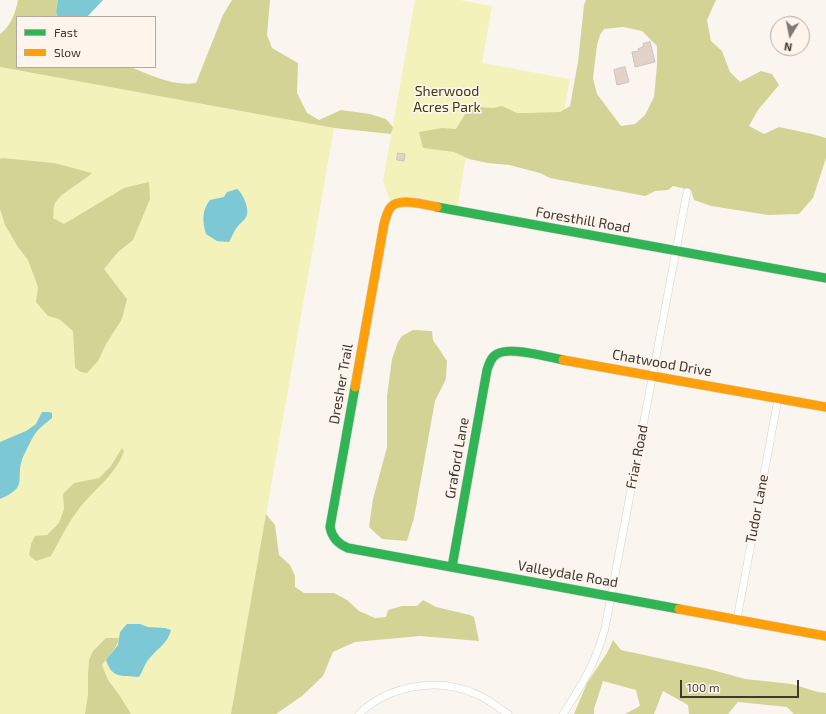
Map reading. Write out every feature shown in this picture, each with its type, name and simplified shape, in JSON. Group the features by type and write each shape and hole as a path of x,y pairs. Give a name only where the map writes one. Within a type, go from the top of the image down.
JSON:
{"street":[{"name":"Friar Road","path":"563,714 577,693 598,653 605,628 687,192"},
{"name":"Foresthill Road","path":"377,260 388,209 392,204 402,202 826,278"},
{"name":"Dresher Trail","path":"332,513 377,260"},
{"name":"Chatwood Drive","path":"494,355 506,350 519,352 826,407"},
{"name":"Graford Lane","path":"452,567 487,370 494,355"},
{"name":"Tudor Lane","path":"737,619 778,399"},
{"name":"Valleydale Road","path":"332,513 330,527 332,535 336,542 344,546 826,636"},
{"path":"359,714 372,703 392,693 413,687 437,685 458,688 476,694 493,703 508,714"}],"green space":[{"name":"Sherwood Acres Park","path":"415,0 460,0 492,6 482,63 570,79 556,158 468,143 457,211 392,205 383,181"},
{"path":"0,67 334,128 231,714 0,714"}],"shaded area":[{"path":"18,0 58,0 56,12 58,16 16,16 16,68 134,68 163,80 188,84 196,83 223,15 232,0 270,0 267,35 272,48 298,63 297,93 307,113 319,120 341,110 370,114 386,119 393,127 391,134 334,128 0,67 0,34 7,27 16,9"},
{"path":"586,0 716,0 707,20 711,41 722,51 730,72 740,82 761,71 772,74 779,85 758,110 749,126 764,134 779,127 826,138 826,158 813,198 799,214 768,215 711,206 694,200 691,190 673,186 668,190 655,191 645,196 550,178 540,173 509,165 469,159 454,152 423,148 419,132 442,128 456,129 465,114 479,107 493,108 502,106 517,113 527,113 560,112 570,106 578,62 584,5","holes":["623,27 642,31 657,46 654,97 645,115 635,124 621,126 597,94 593,78 597,45 600,35 604,29"]},
{"path":"0,159 54,163 92,173 65,192 56,201 53,218 64,224 124,188 149,182 150,199 133,240 118,252 104,269 127,299 122,319 106,344 98,361 87,373 81,372 75,368 73,331 59,319 48,316 36,302 38,287 28,260 18,247 5,225 0,209"},
{"path":"413,330 432,331 433,340 447,361 446,379 435,401 414,518 407,541 382,539 369,527 373,499 387,447 387,396 392,359 398,342 402,336"},
{"path":"122,448 124,451 115,469 76,513 51,556 36,561 29,555 31,544 35,536 47,535 59,523 64,509 63,494 74,483 99,478 111,466"},
{"path":"266,514 275,525 279,555 290,565 295,576 295,587 304,593 334,593 347,600 359,611 375,618 386,617 388,610 402,606 417,606 423,600 436,607 474,617 479,641 420,636 355,642 333,652 323,676 302,696 276,714 231,714"},
{"path":"106,638 119,638 114,649 102,665 108,680 131,714 85,714 88,695 89,660 93,651"},
{"path":"613,640 621,650 709,669 745,679 792,684 826,693 826,714 794,714 787,707 738,702 728,714 689,714 688,705 663,691 654,714 625,714 640,706 636,690 603,681 594,709 594,714 574,714 587,683 607,653"}],"water":[{"path":"58,0 103,0 88,16 58,16 56,12"},
{"path":"237,189 245,201 247,215 236,229 229,242 217,241 206,234 203,220 205,208 210,200 224,197 227,192"},
{"path":"42,412 52,413 52,418 38,430 23,457 18,486 15,490 0,499 0,442 26,431 36,424"},
{"path":"127,624 140,624 148,627 165,628 171,630 165,643 151,656 139,677 118,675 111,670 106,660 118,645 120,632"}],"building":[{"path":"650,42 655,62 635,67 632,52 639,51 638,49 644,46 643,44"},
{"path":"625,67 629,82 617,85 614,70"},
{"path":"398,153 405,154 404,161 397,160"}],"traffic: fast":[{"path":"437,207 826,278"},
{"path":"452,567 487,370 490,361 497,354 511,351 563,360"},
{"path":"355,387 330,527 334,537 341,545 348,548 679,609"}],"traffic: slow":[{"path":"355,387 384,224 388,213 391,207 400,202 413,202 437,207"},
{"path":"563,360 826,407"},
{"path":"679,609 826,636"}]}
